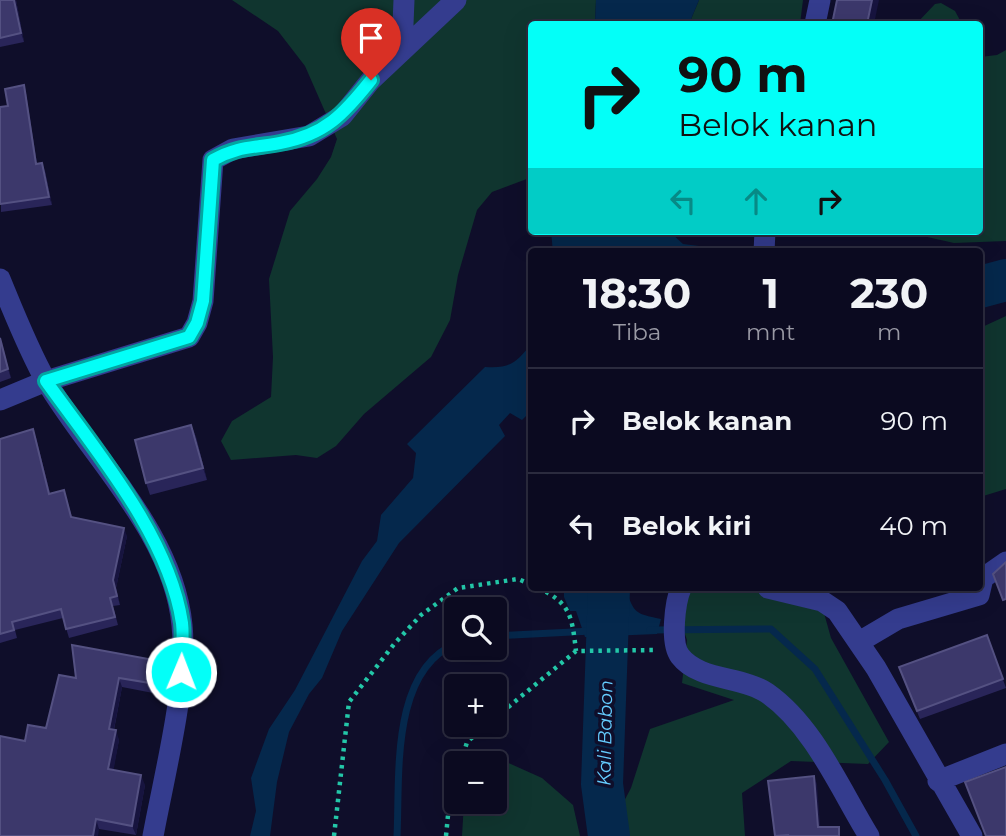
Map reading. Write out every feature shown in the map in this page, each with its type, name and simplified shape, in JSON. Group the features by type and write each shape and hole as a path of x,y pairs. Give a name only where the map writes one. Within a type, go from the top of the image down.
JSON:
{"street":[{"path":"402,48 404,0"},
{"path":"0,400 46,381 189,337 197,323 203,301 213,160 233,149 279,144 309,136 342,116 402,48 456,0"},
{"path":"816,21 820,0"},
{"path":"0,279 46,381 149,531 164,565 182,625 181,672 153,836"},
{"path":"983,578 1006,562"},
{"path":"680,591 669,646 677,650 684,660 706,672 737,679 765,692 805,732 869,836"},
{"path":"780,591 822,601 837,611 859,642 972,836"},
{"path":"859,642 898,619 979,595 980,591"},
{"path":"938,781 1006,754"}],"path":[{"path":"334,836 349,702 395,643 421,615 458,587 518,579 528,583"},
{"path":"544,591 555,596 572,616 575,648"},
{"path":"575,648 585,651 669,646"},
{"path":"507,708 575,648"},
{"path":"446,836 448,814"}],"green space":[{"path":"232,0 596,0 595,21 528,21 528,178 492,192 477,210 458,275 450,320 431,357 364,414 336,446 317,458 296,455 231,460 221,441 232,421 271,397 273,357 269,279 290,211 317,179 331,157 337,139 305,66 278,31"},
{"path":"699,0 803,0 800,21 690,21"},
{"path":"941,3 955,11 960,21 919,21 935,4"},
{"path":"1006,50 1006,241 954,243 918,235 983,235 983,57 997,55"},
{"path":"1006,316 1006,489 983,496 983,327"},
{"path":"670,591 818,591 831,638 889,742 868,764 791,761 742,793 745,836 614,836 612,824 631,788 650,729 734,700 682,683 687,640"},
{"path":"507,762 542,778 573,805 580,836 462,836 463,814 507,814"}],"water":[{"path":"596,0 699,0 690,21 595,21"},
{"path":"551,235 673,235 683,244 716,248 553,248"},
{"path":"528,348 528,414 522,420 510,413 499,425 505,436 399,543 342,631 322,678 309,694 289,732 277,782 270,836 250,836 256,811 251,778 269,729 295,690 362,561 377,541 381,515 413,478 416,453 407,444 485,367 501,367 522,355"},
{"path":"564,591 626,591 637,611 661,619 657,634 585,637 576,611 570,611"}],"building":[{"path":"0,0 14,0 21,33 0,38"},
{"path":"837,0 872,0 868,21 833,21"},
{"path":"24,85 36,164 42,163 49,197 0,204 0,107 8,106 5,89"},
{"path":"0,338 8,369 0,372"},
{"path":"191,425 203,468 146,483 135,440"},
{"path":"33,429 49,494 64,490 71,517 124,528 113,580 117,596 110,598 115,617 66,629 61,609 12,622 14,630 0,634 0,439"},
{"path":"1006,562 1006,599 1003,600 993,574"},
{"path":"987,635 1003,679 917,711 899,667"},
{"path":"72,645 154,660 150,683 119,678 109,729 116,730 108,769 141,775 132,826 96,819 93,836 0,836 0,736 25,741 28,725 46,728 59,675 76,678"},
{"path":"1006,767 1006,836 986,836 965,782"},
{"path":"814,776 818,827 839,827 839,836 775,836 768,781"}],"waterway":[{"path":"983,286 1006,280"},
{"name":"Kali Babon","path":"609,591 602,784 609,836"},
{"path":"650,630 771,629 815,669 885,780 916,836"},
{"path":"507,635 592,631"},
{"path":"397,836 400,756 409,700 420,676 435,657 444,651"}],"route":[{"path":"181,672 182,625 175,596 149,531 88,438 46,381 189,337 197,323 203,301 213,160 233,149 279,144 309,136 342,116 371,80"}]}
